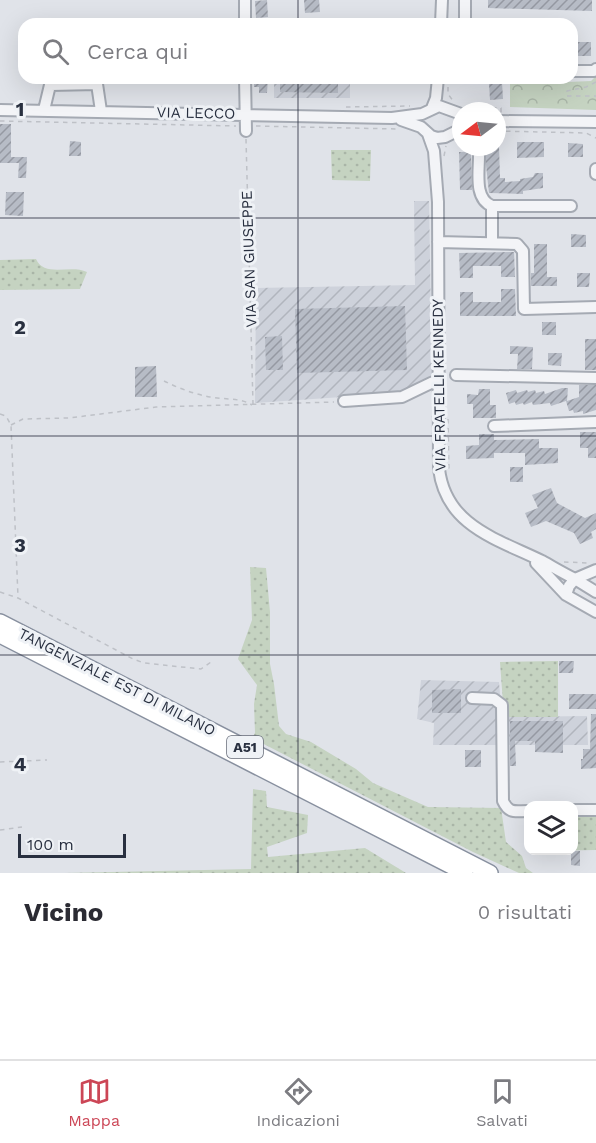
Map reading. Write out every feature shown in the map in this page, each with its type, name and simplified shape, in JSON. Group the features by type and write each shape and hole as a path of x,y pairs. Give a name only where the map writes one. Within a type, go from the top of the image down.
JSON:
{"highway":[{"name":"TANGENZIALE EST DI MILANO","path":"0,622 490,873"},
{"name":"TANGENZIALE EST DI MILANO","path":"0,635 465,873"}],"street":[{"path":"245,0 245,18"},
{"path":"441,18 442,0"},
{"path":"465,0 465,18"},
{"path":"578,71 596,69"},
{"path":"44,110 50,85 97,84 101,111"},
{"path":"245,84 245,128"},
{"path":"426,132 423,120 430,110 438,84"},
{"path":"439,84 452,109"},
{"name":"VIA LECCO","path":"0,110 392,118 440,106 452,111"},
{"name":"VIA LECCO","path":"392,118 413,124 437,138 452,135"},
{"path":"506,123 596,122"},
{"name":"VIA FRATELLI KENNEDY","path":"426,132 435,159 438,242 439,469 445,493 458,513 475,528 595,589"},
{"name":"VIA FRATELLI KENNEDY","path":"435,159 441,144 452,135"},
{"path":"479,156 480,196 484,203 492,206 571,206"},
{"path":"596,169 596,174"},
{"path":"492,206 492,242"},
{"path":"438,242 511,242 520,246 523,251 524,309 596,307"},
{"path":"456,375 596,378"},
{"path":"344,401 402,398 439,380"},
{"path":"494,426 596,422"},
{"name":"VIA FRATELLI KENNEDY","path":"527,555 545,570 573,600"},
{"path":"596,570 575,579 569,586 573,600 596,612"},
{"path":"573,600 588,599 595,589"},
{"path":"472,698 494,699 502,705 503,801 512,811 524,811"},
{"path":"578,810 596,810"}],"path":[{"path":"596,82 586,87 567,91 566,94 567,96 596,96"},
{"path":"448,84 448,94 454,102"},
{"path":"338,108 413,106"},
{"path":"0,121 245,128 402,129"},
{"path":"506,124 586,133 595,139"},
{"name":"VIA SAN GIUSEPPE","path":"245,128 253,405"},
{"path":"435,159 444,156 452,135"},
{"path":"164,381 177,388 208,397 243,400 253,405"},
{"path":"11,425 23,419 69,418 156,407 344,401"},
{"path":"0,414 6,416 11,425 18,598"},
{"path":"448,417 449,472"},
{"path":"559,562 596,563"},
{"path":"0,592 18,598 144,663 201,669 211,662"},
{"path":"0,762 47,760"},
{"path":"0,830 22,827"}],"shaded area":[{"path":"274,84 350,84 350,98 274,98"},
{"path":"414,201 429,201 432,377 400,393 255,403 256,288 415,285"},
{"path":"421,680 499,682 502,717 587,716 588,745 433,745 434,723 417,719"}],"green space":[{"path":"596,76 596,110 510,107 510,84 578,84 578,82 591,81"},
{"path":"331,150 371,150 370,181 332,180"},
{"path":"36,259 45,268 87,272 80,289 0,290 0,260"},
{"path":"250,567 266,568 270,612 270,664 279,726 286,734 311,742 356,769 373,783 428,807 501,808 506,842 522,856 526,868 533,873 519,873 473,852 252,738 255,733 254,704 257,685 238,659 252,620"},
{"path":"558,661 558,717 504,717 500,662"},
{"path":"253,789 266,791 267,807 308,815 307,833 267,847 268,857 365,848 406,873 64,873 251,869"},
{"path":"578,815 596,815 596,850 578,850"}],"building":[{"path":"267,0 268,17 256,18 255,1"},
{"path":"304,0 319,0 320,12 305,13"},
{"path":"488,0 592,0 592,11 488,8"},
{"path":"578,42 591,42 591,56 578,56"},
{"path":"254,84 268,84 267,93 259,93 259,87 254,87"},
{"path":"280,84 338,84 338,93 280,92"},
{"path":"489,84 502,84 503,99 490,100"},
{"path":"0,124 11,124 11,157 27,157 26,178 18,178 19,163 0,163"},
{"path":"70,141 81,142 81,156 69,156"},
{"path":"517,142 544,142 544,157 517,158"},
{"path":"568,143 583,144 583,157 568,157"},
{"path":"459,156 471,156 472,190 460,190"},
{"path":"485,156 499,156 500,178 505,178 505,182 520,181 520,179 533,177 535,173 543,173 543,188 523,191 523,194 489,193"},
{"path":"6,192 24,192 23,216 5,215"},
{"path":"571,234 586,235 586,247 571,247"},
{"path":"534,244 547,244 547,277 557,277 557,286 531,286 531,273 534,273"},
{"path":"514,252 515,277 501,277 501,266 473,266 473,278 460,278 459,253"},
{"path":"577,273 590,273 589,287 577,287"},
{"path":"501,289 515,289 516,316 460,316 460,292 473,292 473,302 501,302"},
{"path":"405,306 407,370 297,373 295,309"},
{"path":"542,322 556,322 556,335 542,335"},
{"path":"282,336 283,370 266,370 265,337"},
{"path":"585,339 596,339 596,370 585,370"},
{"path":"510,346 533,347 532,369 517,369 518,354 510,354"},
{"path":"548,353 562,353 561,366 548,365"},
{"path":"156,366 157,397 135,397 135,367"},
{"path":"579,385 596,385 596,410 583,414 583,411 574,413 573,410 569,411 566,401 551,406 550,403 533,405 532,402 524,405 523,403 516,405 515,402 509,404 506,393 516,390 517,393 535,390 536,393 544,391 545,394 568,388 567,401 579,397"},
{"path":"479,389 490,389 490,405 496,405 496,418 473,418 473,404 467,404 467,394 478,395"},
{"path":"580,432 596,432 596,458 588,458 588,448 580,448"},
{"path":"479,434 494,434 494,440 539,439 539,448 558,448 558,463 525,465 525,453 494,453 494,458 466,459 466,446 479,445"},
{"path":"510,467 523,467 523,482 510,482"},
{"path":"551,488 557,503 585,518 596,513 596,529 591,532 593,538 580,544 574,533 546,521 531,527 525,513 538,508 532,495"},
{"path":"559,661 574,661 573,673 559,673"},
{"path":"461,689 461,713 432,713 432,690"},
{"path":"569,694 596,694 596,709 569,709"},
{"path":"591,714 596,714 596,768 581,769 583,749 590,749"},
{"path":"510,721 563,721 563,753 535,752 535,741 515,741 516,766 510,766"},
{"path":"465,750 481,750 481,767 465,767"},
{"path":"580,851 580,866 571,865 571,855 578,855"}]}
